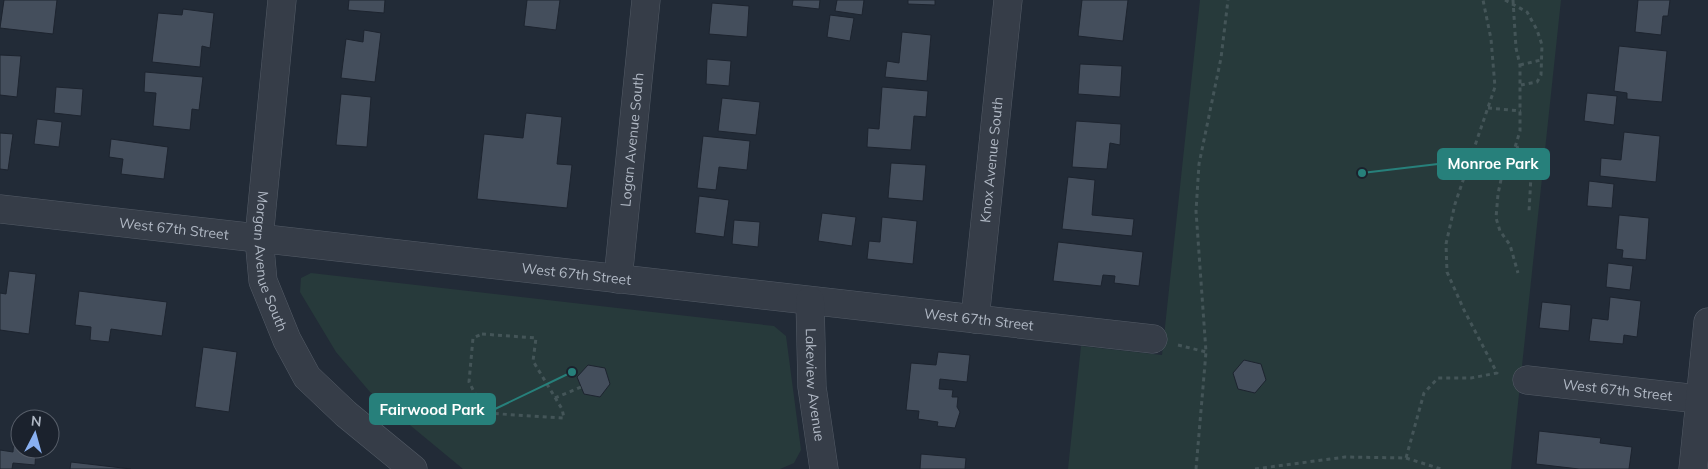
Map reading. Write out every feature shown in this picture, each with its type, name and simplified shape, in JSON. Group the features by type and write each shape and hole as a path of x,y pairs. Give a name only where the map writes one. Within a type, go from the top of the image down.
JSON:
{"street":[{"name":"Morgan Avenue South","path":"282,0 259,238 263,282 287,340 307,377 346,414 414,469"},
{"name":"Logan Avenue South","path":"618,279 646,0"},
{"name":"Knox Avenue South","path":"975,319 1008,0"},
{"name":"West 67th Street","path":"0,209 1153,340"},
{"name":"Lakeview Avenue","path":"810,301 812,387 824,469"},
{"path":"1693,469 1704,400 1708,322"},
{"name":"West 67th Street","path":"1527,380 1704,400"}],"path":[{"path":"1196,469 1206,352 1196,211 1199,164 1221,58 1228,0"},
{"path":"1406,458 1424,393 1438,378 1472,378 1497,373 1464,310 1447,272 1446,244 1455,204 1495,87 1491,38 1483,0"},
{"path":"1505,0 1514,2 1527,12 1537,30 1542,45 1541,75 1537,82 1521,85"},
{"path":"1514,2 1516,48 1520,65 1521,85 1520,131 1516,145 1502,175 1496,218 1500,231 1510,245 1518,273"},
{"path":"1520,65 1541,60"},
{"path":"1488,108 1521,111"},
{"path":"1516,145 1522,164 1531,176 1530,212"},
{"path":"482,334 536,338 533,361 555,398 564,418 486,413 468,382 473,338 482,334"},
{"path":"555,398 581,387"},
{"path":"1255,469 1345,457 1406,458 1441,469"}],"shaded area":[{"path":"1200,0 1561,0 1511,469 1068,469 1081,346 1162,355"},
{"path":"311,273 774,326 786,336 801,450 794,463 780,469 463,469 370,392 336,352 300,292 301,278"}],"building":[{"path":"4,0 57,0 53,34 0,28"},
{"path":"349,0 385,0 384,13 348,10"},
{"path":"527,0 560,0 556,30 524,26"},
{"path":"793,0 820,0 819,9 792,6"},
{"path":"837,0 864,0 862,15 835,11"},
{"path":"908,0 935,0 935,5 908,4"},
{"path":"1082,0 1128,0 1123,41 1078,36"},
{"path":"1638,0 1670,0 1668,16 1663,16 1661,35 1635,32"},
{"path":"712,3 749,6 747,37 709,34"},
{"path":"183,9 214,13 210,48 202,46 200,67 152,62 158,13 182,15"},
{"path":"830,15 854,18 850,41 827,37"},
{"path":"364,30 381,33 375,82 341,78 346,39 363,42"},
{"path":"902,32 931,35 927,81 885,77 887,61 899,63"},
{"path":"1619,46 1667,51 1662,102 1627,99 1627,93 1614,91"},
{"path":"0,55 21,56 17,97 0,95"},
{"path":"707,59 731,61 729,86 706,84"},
{"path":"1080,64 1122,66 1120,97 1078,94"},
{"path":"145,72 203,77 199,110 192,109 190,130 153,126 156,93 144,92"},
{"path":"56,87 83,89 81,116 54,113"},
{"path":"882,87 928,91 926,117 914,116 911,150 867,147 868,128 879,129"},
{"path":"1587,93 1617,96 1614,125 1584,121"},
{"path":"341,94 371,97 367,147 336,145"},
{"path":"722,98 760,102 756,135 718,131"},
{"path":"526,113 562,117 557,164 572,165 567,208 477,199 484,134 523,138"},
{"path":"37,119 62,122 59,147 34,144"},
{"path":"1076,121 1121,124 1120,145 1110,143 1107,169 1072,167"},
{"path":"1624,132 1660,136 1656,182 1600,176 1601,158 1621,160"},
{"path":"0,133 13,134 8,170 0,169"},
{"path":"703,136 750,141 747,170 719,167 716,190 697,188"},
{"path":"111,139 168,147 164,179 121,174 123,159 109,157"},
{"path":"891,163 926,165 923,201 888,198"},
{"path":"1068,177 1095,180 1092,215 1134,219 1132,236 1062,229"},
{"path":"1589,181 1614,184 1612,208 1587,206"},
{"path":"699,196 729,200 724,237 695,233"},
{"path":"822,213 856,217 852,246 818,241"},
{"path":"1619,215 1649,218 1646,260 1622,258 1623,250 1616,249"},
{"path":"882,217 917,221 913,264 867,259 869,241 880,242"},
{"path":"734,220 760,222 758,247 732,244"},
{"path":"1058,242 1143,252 1139,286 1114,283 1115,276 1103,275 1101,286 1053,281"},
{"path":"1608,263 1633,266 1630,290 1606,287"},
{"path":"9,271 36,274 29,334 0,330 0,293 6,294"},
{"path":"79,291 167,302 162,336 111,329 109,342 90,340 91,327 75,325"},
{"path":"1610,297 1641,301 1637,337 1624,335 1623,344 1589,341 1592,318 1608,320"},
{"path":"1542,302 1571,305 1569,331 1539,328"},
{"path":"203,347 237,352 229,412 195,407"},
{"path":"938,352 970,355 967,382 940,379 939,389 953,390 952,397 958,397 957,407 960,412 955,428 937,426 938,422 918,419 919,411 906,410 911,363 936,365"},
{"path":"1244,360 1261,364 1266,380 1255,393 1238,389 1233,373"},
{"path":"588,365 605,368 610,384 600,397 584,394 577,377"},
{"path":"1539,431 1601,438 1600,443 1632,447 1629,469 1579,469 1536,464"},
{"path":"0,450 10,452 10,459 35,459 35,465 13,463 12,469 0,469"},
{"path":"921,454 966,458 965,469 920,469"},
{"path":"71,462 131,469 70,469"}],"place":[{"name":"Monroe Park","path":"1362,173"},
{"name":"Fairwood Park","path":"572,372"}]}
